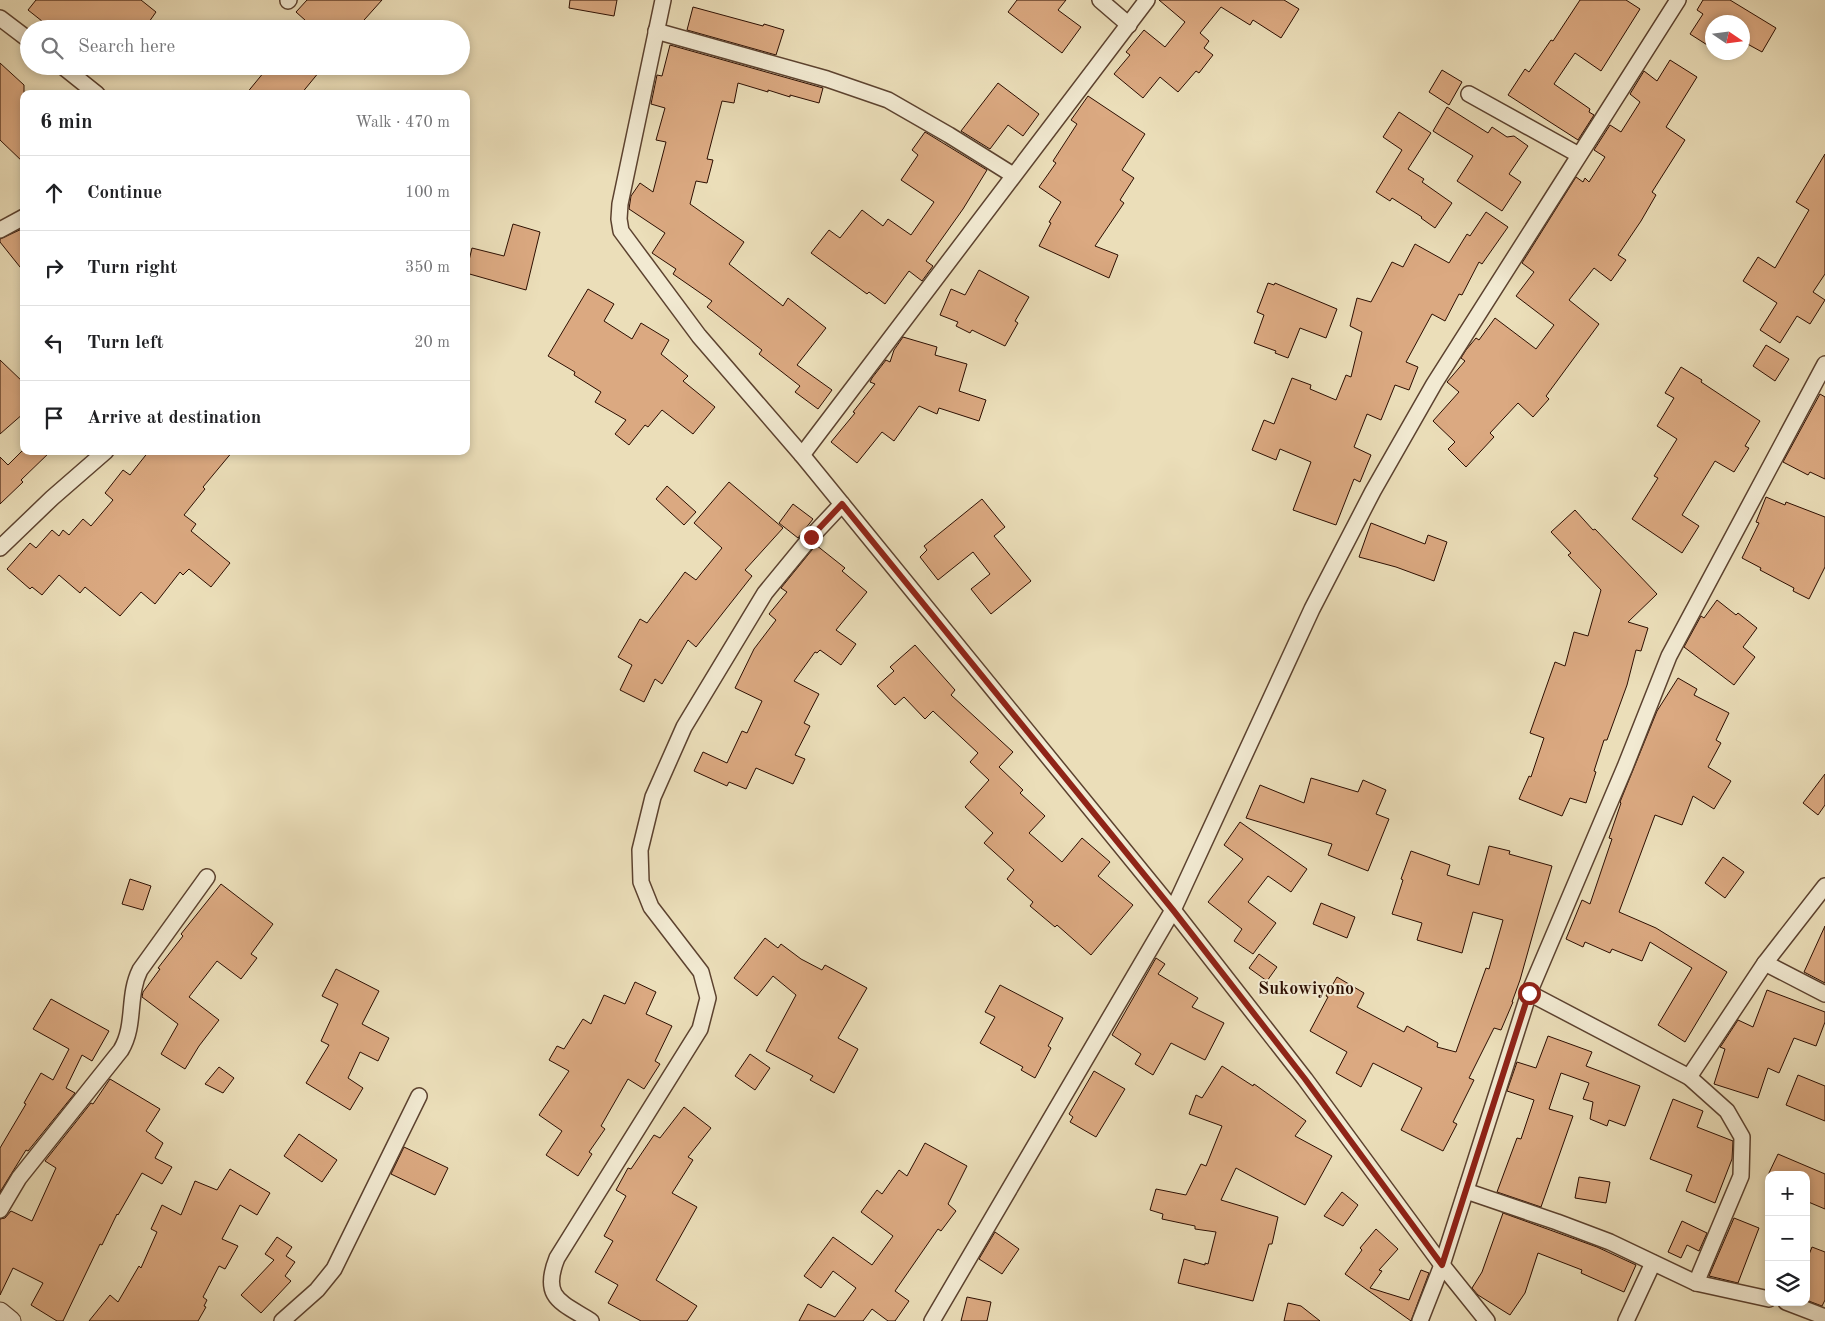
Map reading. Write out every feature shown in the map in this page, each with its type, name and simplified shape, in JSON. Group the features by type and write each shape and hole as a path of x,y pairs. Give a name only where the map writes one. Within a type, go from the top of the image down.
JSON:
{"street":[{"path":"663,0 620,204 619,219 621,231 699,336 842,504 1173,910 1305,1079 1442,1265 1487,1321"},
{"path":"1100,0 1129,26"},
{"path":"802,456 1147,0"},
{"path":"932,1321 1173,910 1312,610 1373,491 1434,384 1678,0"},
{"path":"0,18 20,33"},
{"path":"656,31 827,79 888,100 949,134 1013,175"},
{"path":"73,75 92,90"},
{"path":"1469,94 1580,155"},
{"path":"0,230 20,219"},
{"path":"1420,1321 1442,1265 1529,993 1669,656 1825,364"},
{"path":"0,548 52,498 101,455"},
{"path":"591,1321 563,1303 552,1293 550,1274 557,1258 700,1029 708,998 702,972 651,907 641,882 640,850 654,797 684,727 765,593 811,537 842,504"},
{"path":"0,1210 19,1178 121,1050 127,1040 133,991 137,976 207,878"},
{"path":"1688,1076 1765,964 1825,886"},
{"path":"1765,964 1825,994"},
{"path":"1529,993 1688,1076 1727,1111 1742,1136 1741,1176 1696,1283"},
{"path":"282,1321 317,1290 334,1269 419,1096"},
{"path":"1466,1191 1610,1242 1696,1283 1765,1298"},
{"path":"1626,1321 1653,1263"},
{"path":"1796,1306 1825,1317"},
{"path":"0,1312 11,1321"}],"building":[{"path":"36,0 141,0 156,12 150,20 41,20 28,10"},
{"path":"307,0 382,0 364,20 305,20 296,12"},
{"path":"570,0 617,0 614,16 569,8"},
{"path":"1017,0 1066,0 1058,10 1081,27 1062,53 1008,12"},
{"path":"1159,0 1284,0 1299,9 1281,38 1253,20 1250,25 1221,7 1200,33 1209,41 1204,48 1213,55 1199,73 1196,71 1178,92 1160,77 1143,98 1114,74 1130,55 1126,52 1144,30 1165,47 1185,22"},
{"path":"1580,0 1626,0 1640,9 1601,71 1575,53 1554,84 1590,109 1589,112 1594,115 1578,140 1508,95 1525,69 1529,72 1551,40 1553,41"},
{"path":"1703,0 1730,0 1776,28 1762,52 1750,45 1750,15 1705,15 1705,44 1690,34 1703,14 1697,10"},
{"path":"693,7 784,30 776,55 687,30"},
{"path":"670,45 823,88 819,103 768,90 768,92 738,83 734,103 722,101 707,159 713,160 707,183 696,181 690,204 744,242 729,264 783,306 788,298 826,328 797,365 832,390 818,409 795,392 800,386 759,354 762,350 707,307 712,301 673,274 676,269 652,253 665,233 629,209 631,196 640,183 653,192 666,142 656,140 665,108 651,104 657,75 662,76"},
{"path":"1670,60 1697,77 1666,127 1685,140 1652,192 1656,195 1641,221 1618,255 1626,260 1611,281 1594,268 1569,300 1599,324 1546,396 1549,399 1533,417 1518,403 1490,433 1494,437 1466,467 1448,449 1455,442 1433,421 1459,392 1447,382 1465,361 1461,358 1466,350 1476,338 1479,340 1495,318 1536,349 1554,325 1516,296 1534,272 1522,263 1576,177 1583,182 1585,178 1589,182 1605,157 1594,150 1610,125 1621,132 1640,102 1630,94 1644,71 1657,81"},
{"path":"0,63 24,85 24,90 20,90 20,159 0,140"},
{"path":"1442,70 1462,82 1449,105 1429,92"},
{"path":"262,75 317,75 304,90 249,90"},
{"path":"998,83 1039,114 1023,136 1008,125 990,149 961,131"},
{"path":"1088,96 1145,134 1122,170 1134,178 1120,200 1124,203 1095,246 1118,255 1109,278 1039,246 1051,223 1049,222 1061,202 1039,187 1056,163 1053,161 1077,124 1071,120"},
{"path":"1447,107 1488,133 1492,127 1507,137 1514,136 1528,146 1509,174 1521,182 1502,211 1457,181 1473,156 1433,131"},
{"path":"1399,112 1431,133 1408,169 1424,179 1422,182 1452,203 1435,228 1422,217 1392,198 1390,201 1376,192 1402,150 1383,137"},
{"path":"925,132 987,170 963,209 926,261 933,266 922,281 909,271 885,304 869,292 867,294 811,253 829,230 840,238 862,210 883,226 888,219 911,235 934,202 901,180 918,155 912,150"},
{"path":"1825,154 1825,274 1813,292 1825,300 1810,324 1797,316 1780,343 1760,330 1777,303 1743,281 1758,257 1775,268 1809,210 1796,202"},
{"path":"1486,212 1508,227 1482,264 1479,262 1462,295 1459,294 1445,321 1432,314 1406,362 1418,367 1409,390 1395,385 1381,420 1367,414 1354,447 1371,455 1360,482 1354,479 1336,525 1293,510 1311,462 1280,449 1276,460 1252,450 1264,420 1274,424 1292,378 1311,385 1310,389 1336,400 1346,375 1351,377 1362,332 1350,326 1357,298 1371,302 1392,262 1403,267 1415,244 1449,263 1467,234 1470,236"},
{"path":"513,224 540,232 526,290 470,274 472,248 504,256"},
{"path":"20,230 20,267 0,242 0,239"},
{"path":"979,270 1029,297 1015,321 1018,323 1005,346 972,330 970,333 956,326 958,322 940,315 951,289 965,295"},
{"path":"1268,283 1274,285 1275,283 1337,309 1326,338 1300,328 1288,358 1275,353 1276,351 1254,343 1264,315 1257,312"},
{"path":"588,289 614,304 604,321 632,339 641,323 669,340 661,354 688,376 683,381 715,407 693,434 662,410 648,427 645,425 629,445 615,434 626,420 595,402 601,392 574,375 575,372 548,356"},
{"path":"903,337 937,347 935,355 967,364 959,391 986,400 979,421 939,408 937,414 919,406 894,441 882,432 857,463 831,442 855,413 853,412 875,384 870,382 872,378 886,360 890,362 894,350"},
{"path":"1766,345 1789,359 1775,381 1753,366"},
{"path":"0,360 20,379 20,416 0,434"},
{"path":"1681,367 1760,421 1745,446 1749,448 1734,472 1715,461 1682,515 1699,526 1682,553 1632,519 1658,478 1654,476 1677,439 1657,426 1674,398 1665,393"},
{"path":"1820,394 1825,397 1825,479 1810,472 1808,475 1783,462"},
{"path":"20,453 20,455 47,455 0,504 0,457 8,465"},
{"path":"146,455 230,455 203,487 205,489 184,515 196,524 191,531 230,563 211,587 189,569 183,575 180,572 155,604 141,592 120,616 85,587 80,593 59,575 42,595 32,587 30,589 7,569 30,543 36,548 52,530 59,536 63,530 69,535 83,519 91,526 113,500 105,493 123,470 130,475"},
{"path":"729,482 783,528 745,570 752,576 696,647 688,640 662,684 655,679 644,702 620,690 632,665 618,657 640,619 647,623 685,572 696,580 722,548 694,523"},
{"path":"667,486 696,512 684,525 656,499"},
{"path":"1766,497 1785,505 1786,502 1825,517 1825,567 1809,599 1793,591 1794,588 1742,558 1759,523 1756,522"},
{"path":"982,499 1005,527 994,536 1031,581 991,614 971,589 990,574 973,552 938,580 920,557 927,550 924,546"},
{"path":"793,504 813,519 798,538 779,523"},
{"path":"1575,510 1657,594 1628,622 1648,628 1641,651 1636,650 1627,685 1607,740 1604,740 1586,803 1570,798 1562,816 1519,799 1529,776 1531,777 1544,738 1530,733 1555,662 1565,666 1574,632 1588,636 1601,590 1568,555 1571,553 1551,532"},
{"path":"1371,523 1425,544 1428,535 1447,542 1434,581 1396,567 1359,557"},
{"path":"816,545 845,568 842,571 867,592 836,630 856,644 841,665 820,650 817,653 815,652 794,681 819,694 804,723 810,726 795,755 805,759 793,784 756,768 746,789 729,782 727,786 694,771 703,752 727,763 742,731 747,733 762,701 735,688 754,649 776,620 769,614 787,592 781,588"},
{"path":"1717,600 1757,628 1743,647 1755,657 1734,685 1684,647 1701,616 1704,618"},
{"path":"915,645 955,690 951,695 1013,752 999,767 1023,790 1020,793 1045,816 1029,833 1062,862 1082,838 1110,862 1098,876 1133,905 1091,955 1057,925 1055,927 1030,906 1033,902 1007,879 1014,870 984,843 993,833 965,807 989,780 970,762 978,753 933,711 925,719 904,697 895,705 877,686 894,671 890,667"},
{"path":"1678,678 1697,689 1694,695 1729,713 1716,740 1721,743 1708,767 1731,781 1714,809 1693,796 1682,825 1655,815 1619,912 1656,928 1727,972 1685,1042 1658,1025 1692,968 1650,942 1642,961 1612,949 1610,953 1585,942 1583,947 1566,939 1582,900 1590,904 1612,839 1609,838 1620,802 1657,711"},
{"path":"1825,774 1825,805 1818,815 1803,803"},
{"path":"1311,778 1358,792 1363,780 1386,790 1376,814 1389,819 1368,871 1328,855 1332,844 1246,818 1260,785 1304,803"},
{"path":"1240,822 1307,869 1291,892 1268,876 1248,902 1276,923 1253,954 1234,941 1242,929 1208,902 1243,859 1224,845"},
{"path":"1489,846 1510,851 1509,854 1552,866 1513,1002 1501,1030 1494,1028 1469,1078 1474,1080 1453,1122 1457,1124 1443,1151 1401,1130 1422,1088 1373,1063 1361,1087 1336,1073 1347,1052 1310,1031 1337,977 1364,993 1357,1007 1404,1032 1407,1026 1438,1043 1437,1047 1456,1052 1486,968 1489,969 1503,920 1473,912 1462,953 1417,940 1422,923 1392,914 1411,851 1450,865 1447,875 1479,885"},
{"path":"1723,857 1744,872 1725,898 1705,883"},
{"path":"130,879 151,886 143,910 122,904"},
{"path":"221,884 273,924 251,954 257,958 241,979 217,961 189,997 219,1020 199,1046 185,1069 161,1054 178,1024 142,997 143,992 160,969 158,968 183,936 181,934"},
{"path":"1321,903 1355,917 1347,938 1313,924"},
{"path":"1825,926 1825,983 1804,972"},
{"path":"765,938 778,948 781,944 801,959 822,970 825,965 867,988 838,1038 858,1049 834,1093 810,1080 813,1076 766,1051 796,995 773,976 757,996 734,978"},
{"path":"1259,954 1277,967 1267,981 1249,968"},
{"path":"1156,958 1165,964 1158,974 1198,998 1192,1007 1224,1023 1205,1060 1171,1043 1153,1075 1135,1064 1141,1054 1112,1035"},
{"path":"336,969 379,991 362,1024 389,1038 378,1061 360,1052 348,1078 363,1088 350,1110 306,1083 329,1045 321,1041 338,1004 322,996"},
{"path":"635,982 656,992 646,1014 672,1026 655,1061 660,1064 644,1089 628,1079 601,1126 605,1129 589,1152 592,1154 578,1176 546,1155 562,1131 539,1115 569,1071 549,1060 557,1046 564,1049 583,1019 591,1024 604,995 625,1004"},
{"path":"1000,985 1063,1018 1048,1046 1051,1048 1035,1078 1021,1070 1023,1067 980,1043 995,1017 985,1012"},
{"path":"1767,990 1825,1012 1825,1022 1816,1046 1794,1038 1779,1073 1768,1068 1758,1098 1714,1084 1725,1049 1720,1047 1738,1020 1753,1027"},
{"path":"51,999 109,1031 92,1061 82,1055 66,1088 75,1093 28,1151 26,1150 0,1192 0,1148 26,1104 24,1103 41,1073 53,1080 69,1049 33,1029"},
{"path":"1548,1036 1592,1052 1586,1066 1640,1086 1625,1126 1609,1120 1607,1126 1590,1119 1593,1102 1583,1099 1589,1083 1561,1073 1549,1109 1573,1116 1541,1207 1497,1192 1517,1138 1521,1139 1534,1100 1507,1091 1517,1062 1536,1068"},
{"path":"750,1054 770,1068 755,1090 735,1076"},
{"path":"1222,1066 1253,1086 1254,1084 1306,1121 1295,1136 1332,1156 1305,1205 1236,1168 1221,1200 1278,1217 1272,1244 1269,1244 1253,1301 1178,1283 1184,1259 1205,1265 1205,1263 1208,1264 1216,1232 1195,1229 1195,1226 1162,1219 1163,1214 1150,1210 1156,1189 1186,1195 1201,1164 1206,1166 1222,1126 1189,1114 1196,1095 1202,1098"},
{"path":"219,1067 234,1078 223,1093 205,1084"},
{"path":"1094,1071 1125,1089 1096,1137 1070,1122 1073,1117 1069,1114"},
{"path":"1798,1075 1825,1086 1825,1121 1786,1105"},
{"path":"110,1079 160,1109 146,1131 163,1143 155,1158 172,1167 162,1184 142,1173 117,1214 102,1245 100,1244 63,1321 57,1321 31,1305 43,1283 13,1268 0,1295 0,1219 5,1218 11,1211 32,1221 56,1168 45,1161 91,1103 93,1104"},
{"path":"1673,1099 1703,1111 1697,1127 1733,1141 1732,1159 1715,1203 1686,1191 1692,1175 1650,1159"},
{"path":"684,1107 711,1128 688,1157 693,1160 672,1193 697,1207 656,1280 697,1306 687,1321 641,1321 608,1303 618,1285 595,1272 613,1241 604,1236 626,1196 616,1190 628,1168 631,1169 654,1135 660,1138"},
{"path":"299,1134 337,1160 322,1182 284,1156"},
{"path":"925,1143 967,1166 948,1204 956,1211 941,1231 938,1229 895,1291 909,1301 895,1321 888,1321 872,1309 863,1321 799,1321 808,1304 835,1317 856,1288 833,1271 821,1288 804,1276 833,1237 872,1265 893,1236 861,1212 877,1190 882,1194 899,1170 907,1176"},
{"path":"404,1147 448,1168 435,1195 391,1174"},
{"path":"1778,1154 1825,1174 1825,1209 1810,1203 1810,1171 1770,1171"},
{"path":"230,1169 270,1193 257,1215 240,1205 222,1239 238,1246 225,1269 219,1266 203,1297 207,1300 204,1306 206,1307 198,1321 89,1321 110,1295 118,1302 139,1266 141,1268 157,1232 151,1229 162,1205 181,1215 195,1181 217,1190"},
{"path":"1579,1177 1610,1182 1606,1203 1575,1198"},
{"path":"1342,1192 1358,1205 1343,1226 1324,1216"},
{"path":"1503,1213 1597,1247 1636,1265 1624,1292 1581,1273 1582,1270 1538,1253 1525,1293 1510,1315 1478,1295 1472,1288 1482,1272"},
{"path":"1734,1218 1759,1228 1738,1283 1709,1276"},
{"path":"1682,1221 1707,1233 1699,1251 1687,1245 1681,1258 1668,1252"},
{"path":"1376,1229 1398,1249 1379,1270 1382,1271 1370,1288 1409,1300 1421,1270 1429,1273 1411,1321 1345,1274 1362,1250 1360,1248"},
{"path":"995,1232 1019,1249 1002,1274 979,1259"},
{"path":"277,1237 292,1247 286,1256 295,1262 285,1276 291,1281 261,1313 241,1295 274,1260 265,1254"},
{"path":"1812,1247 1825,1252 1825,1300 1822,1306 1810,1302 1810,1252"},
{"path":"967,1297 991,1302 987,1321 961,1321"},
{"path":"1288,1303 1301,1306 1320,1321 1284,1321"}],"district":[{"name":"Sukowiyono","path":"1306,988"}],"route":[{"path":"811,537 842,504 1173,910 1305,1079 1442,1265 1529,993"}]}
